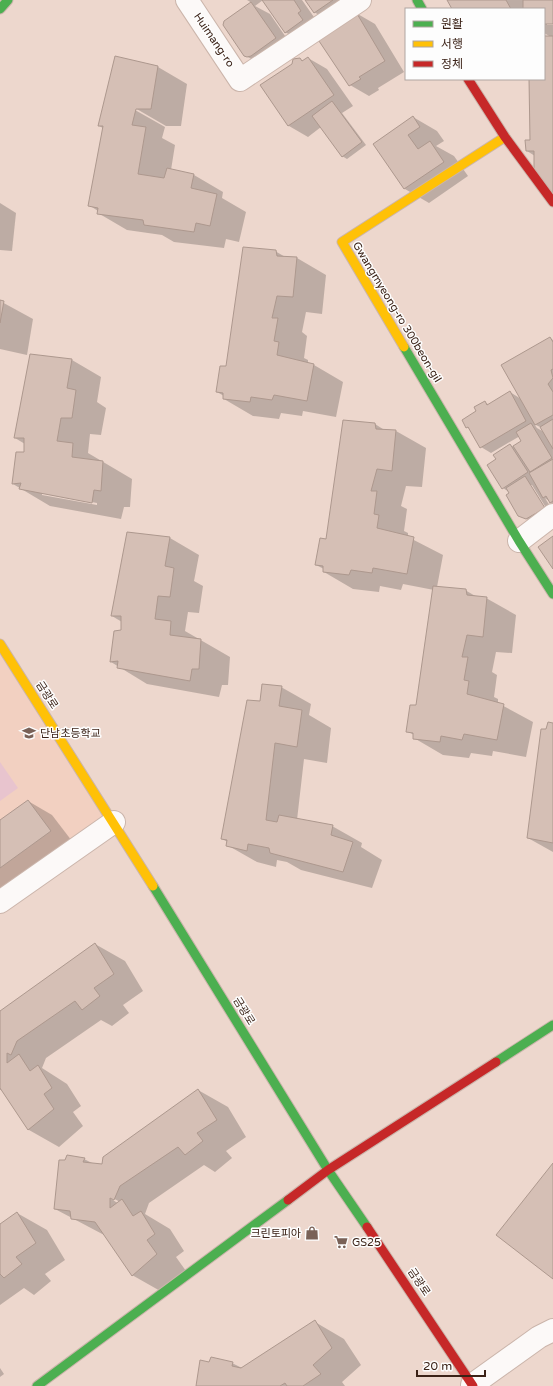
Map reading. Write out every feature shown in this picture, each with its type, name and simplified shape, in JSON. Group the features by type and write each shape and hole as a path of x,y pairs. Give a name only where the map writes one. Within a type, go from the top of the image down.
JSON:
{"street":[{"path":"0,9 8,0"},
{"name":"Huimang-ro","path":"187,0 240,80 360,0"},
{"path":"469,80 505,137 553,202"},
{"name":"Gwangmyeong-ro 300beon-gil","path":"505,137 342,242 519,541"},
{"path":"553,515 519,541 553,594"},
{"name":"금광로","path":"0,644 114,822 328,1170 437,1330 472,1385"},
{"path":"0,902 114,822"},
{"path":"37,1386 328,1170 553,1025"},
{"path":"472,1385 539,1337 553,1330"}],"shaded area":[{"name":"단남초등학교","path":"0,644 114,822 0,902"},
{"path":"0,762 18,788 0,801"}],"building":[{"path":"262,0 294,0 301,11 298,13 303,20 285,33"},
{"path":"305,0 333,0 314,13"},
{"path":"447,0 506,0 510,8 451,8"},
{"path":"523,0 553,0 553,24 545,24 545,8 523,8"},
{"path":"251,2 276,38 251,56 247,57 244,56 223,25 224,21"},
{"path":"356,12 385,61 359,77 361,79 349,86 317,38"},
{"path":"545,36 553,36 553,199 534,169 534,151 526,151 525,140 530,140 529,80 545,80"},
{"path":"115,56 158,66 151,109 136,109 132,125 146,127 138,174 164,178 167,168 194,174 191,188 217,194 210,226 196,223 194,232 144,225 143,220 97,214 98,208 88,206 103,126 98,126"},
{"path":"308,57 334,95 288,126 260,85 292,64 293,59 300,58 302,61"},
{"path":"332,101 362,142 342,157 312,116"},
{"path":"413,116 420,127 408,135 418,149 430,141 444,162 404,189 373,144"},
{"path":"243,247 276,250 277,256 297,257 293,297 277,296 272,318 278,318 274,341 279,342 277,355 314,364 307,401 274,395 272,400 251,397 250,402 223,399 223,393 216,392 220,366 226,366"},
{"path":"0,300 4,301 0,323"},
{"path":"550,337 553,342 553,369 551,370 553,378 548,384 553,392 553,415 535,425 501,365"},
{"path":"30,354 72,359 67,388 76,390 72,418 61,418 57,441 73,443 72,457 103,461 101,491 94,490 92,503 19,489 21,483 12,484 16,452 24,452 24,438 14,438"},
{"path":"510,391 526,421 480,448 468,427 466,428 462,420 476,411 474,407 485,401 487,405"},
{"path":"553,419 553,449 540,427"},
{"path":"343,420 375,423 376,429 396,430 392,471 377,469 371,491 377,491 374,514 379,515 377,528 414,537 407,574 373,568 372,573 351,570 349,575 323,572 323,566 315,565 320,538 326,539"},
{"path":"531,423 552,458 530,472 513,446 521,441 516,432"},
{"path":"510,444 528,472 502,489 487,465 496,459 493,455"},
{"path":"553,459 553,501 550,503 546,496 543,498 529,473"},
{"path":"525,476 545,508 526,519 518,516 506,495 509,493 506,488"},
{"path":"127,532 170,537 165,566 174,568 170,597 158,596 155,619 171,621 170,635 201,639 199,669 192,669 190,681 117,668 118,661 110,662 114,631 121,630 121,616 111,616"},
{"path":"553,536 553,569 538,547"},
{"path":"433,586 466,589 467,595 487,597 483,637 467,635 462,657 468,657 464,680 469,681 467,694 504,704 497,740 464,734 462,740 441,736 440,742 413,739 413,733 406,732 410,705 416,705"},
{"path":"262,684 282,686 279,706 302,710 297,747 275,743 266,820 277,822 279,815 333,825 331,835 353,842 343,872 270,853 269,848 248,844 247,851 226,846 227,840 221,839 247,700 260,701"},
{"path":"548,722 553,723 553,843 527,838 541,729 546,729"},
{"path":"28,800 51,831 0,868 0,820"},
{"path":"95,943 114,974 94,988 100,996 82,1010 75,1001 17,1041 11,1055 7,1053 7,1063 19,1054 30,1071 38,1065 52,1088 44,1094 54,1109 28,1130 0,1088 0,1011"},
{"path":"198,1089 217,1120 197,1133 203,1141 185,1155 178,1147 120,1186 114,1200 110,1198 110,1208 122,1199 133,1216 141,1211 155,1234 147,1240 157,1254 132,1276 95,1222 71,1219 70,1211 54,1209 59,1160 65,1160 67,1155 85,1158 83,1162 102,1164 103,1157"},
{"path":"553,1163 553,1279 496,1235"},
{"path":"17,1212 36,1243 16,1257 22,1264 4,1278 0,1274 0,1224"},
{"path":"315,1320 332,1348 313,1365 321,1374 303,1386 287,1386 285,1383 280,1386 196,1386 200,1360 209,1362 211,1357 233,1362 232,1366 241,1368"}],"traffic: fast":[{"path":"0,9 8,0"},
{"path":"417,0 421,8"},
{"path":"404,347 519,541 553,594"},
{"path":"153,886 328,1170 367,1227"},
{"path":"496,1062 553,1025"},
{"path":"37,1386 288,1200"}],"traffic: slow":[{"path":"404,347 342,242 505,137"},
{"path":"0,644 153,886"}],"traffic: jam":[{"path":"469,80 505,137 553,202"},
{"path":"288,1200 328,1170 496,1062"},
{"path":"367,1227 473,1386"}],"place":[{"name":"단남초등학교","path":"29,733"},
{"name":"크린토피아","path":"312,1233"},
{"name":"GS25","path":"341,1242"}]}
